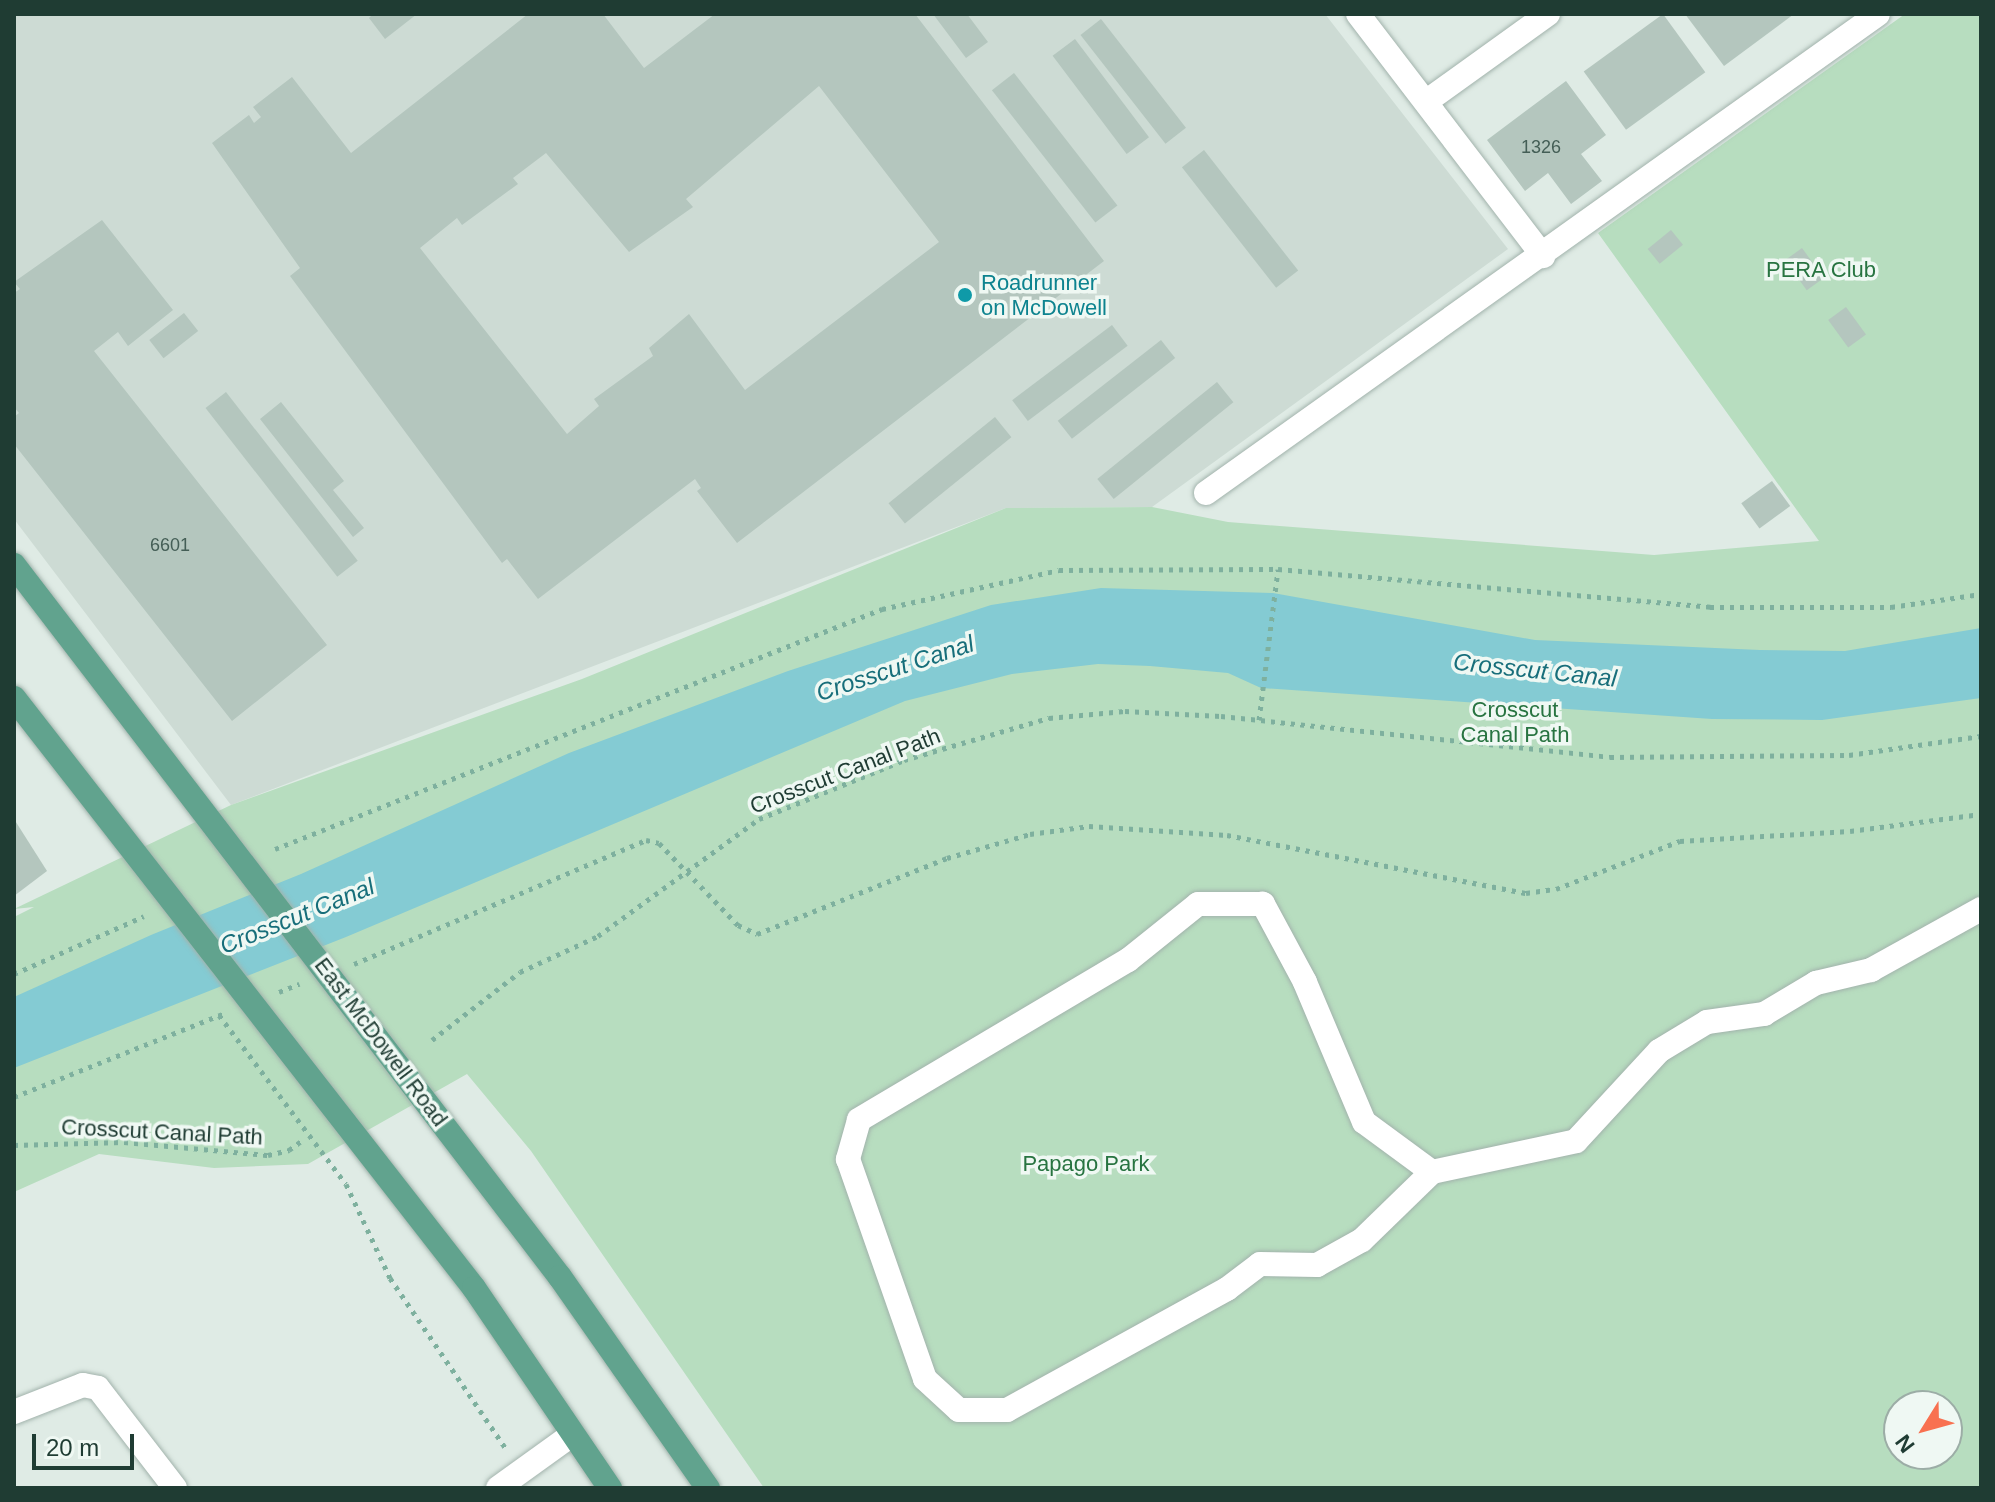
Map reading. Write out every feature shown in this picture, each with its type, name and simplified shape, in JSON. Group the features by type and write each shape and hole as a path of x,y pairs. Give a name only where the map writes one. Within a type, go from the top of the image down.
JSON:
{"main road":[{"name":"East McDowell Road","path":"14,565 560,1277 708,1488"},
{"path":"14,698 474,1288 610,1488"}],"street":[{"path":"1358,14 1543,256"},
{"path":"1427,101 1548,14"},
{"path":"1206,493 1543,256 1878,14"},
{"path":"1432,1172 1364,1122 1305,982 1263,904 1198,904 1128,960 859,1120 848,1159 925,1379 959,1410 1007,1410 1227,1289 1260,1264 1317,1265 1362,1240 1432,1172 1576,1141 1659,1051 1707,1022 1764,1014 1816,983 1871,970 1981,909"},
{"path":"14,1412 83,1385 98,1388 175,1488"},
{"path":"498,1488 573,1434"}],"path":[{"path":"1259,720 1278,569"},
{"path":"275,849 882,609 1059,570 1278,569 1710,607 1891,607 1981,594"},
{"name":"Crosscut Canal Path","path":"432,1040 520,972 598,936 759,819 904,760 1049,718 1125,711 1259,720 1610,757 1849,755 1981,736"},
{"path":"688,872 738,925 757,934 947,858 1030,834 1089,826 1227,835 1526,893 1579,881 1680,841 1850,831 1981,814"},
{"name":"Crosscut Canal Path","path":"14,1097 219,1015 245,996 322,964 364,960 646,840 659,843 688,872"},
{"path":"14,974 144,916"},
{"path":"219,1015 346,1184 390,1278 494,1433"},
{"name":"Crosscut Canal Path","path":"14,1145 124,1142 268,1155 289,1150 304,1139"}],"shaded area":[{"path":"14,14 1325,14 1508,249 1152,507 1006,508 231,805 14,519"}],"green space":[{"path":"1905,14 1981,14 1981,1488 764,1488 531,1151 467,1074 308,1164 214,1168 99,1154 14,1192 14,917 34,907 14,909 231,805 582,679 1006,508 1152,507 1228,522 1654,555 1819,541 1598,233"}],"water":[{"name":"Crosscut Canal","path":"1101,588 1273,593 1535,640 1845,651 1981,628 1981,698 1822,720 1712,719 1261,688 1228,673 1150,666 1098,664 1012,674 905,701 346,937 14,1068 14,997 151,935 301,874 569,753 788,671 991,605"}],"building":[{"path":"373,14 417,14 385,39 369,18"},
{"name":"Roadrunner on McDowell","path":"528,14 603,14 644,68 715,14 915,14 1104,261 737,543 697,491 701,488 695,479 538,599 507,559 502,563 290,276 300,268 212,143 249,115 254,123 261,117 253,107 292,77 351,153","holes":["819,86 939,242 745,390 689,314 649,348 653,356 594,399 599,406 567,434 420,248 457,218 462,225 518,184 513,178 546,153 629,252 693,207 686,199"]},
{"path":"933,14 967,14 988,42 966,58"},
{"path":"1663,14 1705,72 1626,130 1584,72"},
{"path":"1685,14 1794,14 1724,66"},
{"path":"1101,19 1186,128 1165,144 1081,35"},
{"path":"1075,39 1149,137 1127,154 1053,56"},
{"path":"1014,73 1117,205 1095,223 992,90"},
{"path":"1566,81 1606,135 1581,154 1602,181 1571,204 1548,173 1525,191 1487,140"},
{"path":"1204,150 1298,271 1276,288 1182,167"},
{"path":"102,220 173,310 128,346 118,332 94,351 327,645 232,721 14,444 14,417 19,413 14,407 14,293 20,289 14,282"},
{"path":"1671,230 1683,245 1660,264 1648,249"},
{"path":"1802,248 1824,278 1807,290 1785,260"},
{"path":"1846,307 1866,335 1848,347 1828,320"},
{"path":"184,313 198,331 163,358 149,340"},
{"path":"1112,325 1128,346 1028,421 1012,400"},
{"path":"1161,340 1175,358 1072,439 1058,421"},
{"path":"1217,382 1233,402 1114,499 1097,479"},
{"path":"226,392 358,561 337,577 206,408"},
{"path":"281,402 344,481 333,490 364,528 353,537 260,419"},
{"path":"995,417 1011,437 905,523 889,503"},
{"path":"1772,481 1790,506 1759,528 1741,503"},
{"path":"14,819 47,871 14,896"}],"place":[{"name":"Roadrunner on McDowell","path":"965,295"}],"park label":[{"name":"PERA Club","path":"1821,270"},
{"name":"Papago Park","path":"1086,1164"}]}
